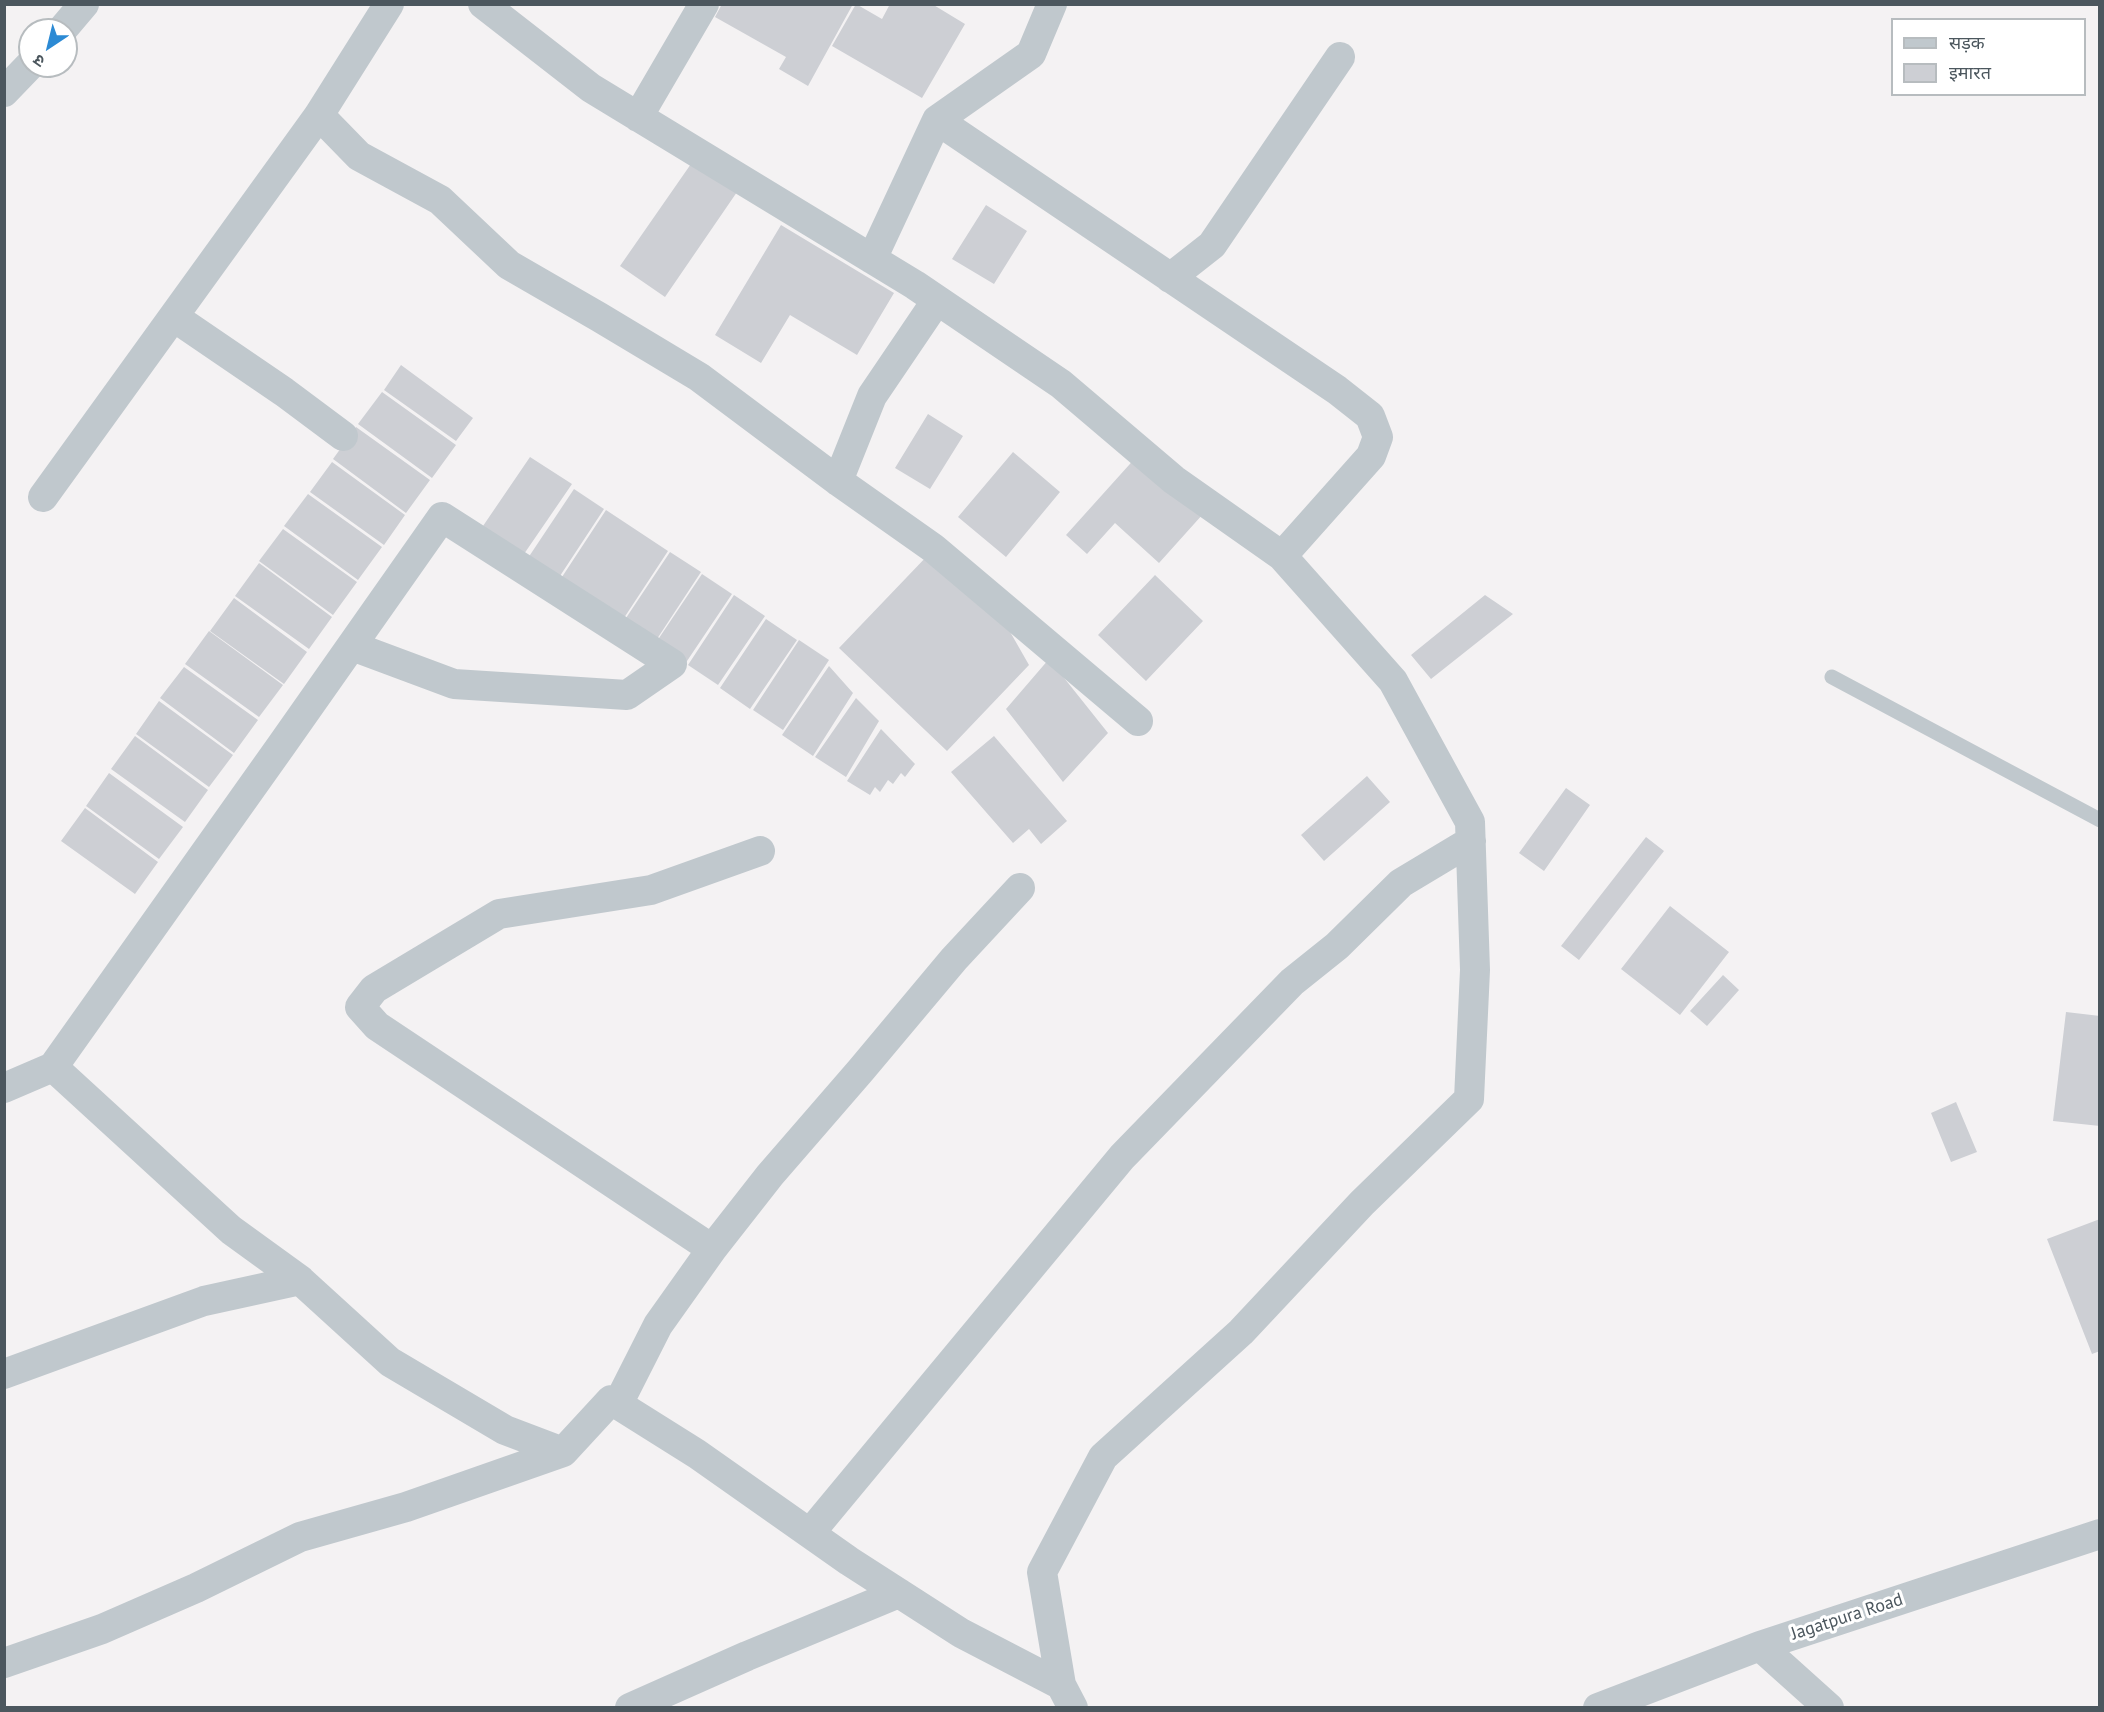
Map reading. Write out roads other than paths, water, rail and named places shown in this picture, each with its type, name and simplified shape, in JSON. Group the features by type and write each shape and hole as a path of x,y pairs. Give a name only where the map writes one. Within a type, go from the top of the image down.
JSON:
{"street":[{"path":"72,18 84,4"},
{"path":"43,496 319,115 389,4"},
{"path":"483,4 591,88 872,259 1061,384 1174,480 1282,556 1393,681 1470,822 1475,970 1469,1099 1362,1203 1241,1332 1103,1457 1042,1572 1067,1696"},
{"path":"638,117 704,4"},
{"path":"872,259 937,120 1032,54 1052,4"},
{"path":"1170,278 1212,245 1340,57"},
{"path":"4,92 18,77"},
{"path":"319,115 359,156 440,200 509,265 699,377 838,481 933,548 1138,721"},
{"path":"937,120 1337,390 1370,416 1378,437 1371,456 1282,556"},
{"path":"838,481 872,396 937,300"},
{"path":"174,317 344,436"},
{"path":"4,1088 53,1067 442,517 672,664 627,695 454,684 352,645"},
{"path":"810,1533 1122,1157 1292,982 1336,946 1401,883 1471,841"},
{"path":"712,1249 377,1026 360,1007 374,989 499,914 651,890 760,851"},
{"path":"618,1404 658,1325 712,1249 770,1175 954,959 1020,888"},
{"path":"53,1067 231,1230 300,1280 390,1362 505,1430 563,1452"},
{"path":"4,1374 204,1301 300,1280"},
{"path":"4,1663 102,1629 196,1588 300,1537 406,1508 563,1452 611,1400 697,1454 899,1593 1067,1696"},
{"name":"Jagatpura Road","path":"1598,1707 1760,1646 2100,1534"},
{"path":"630,1707 899,1593"},
{"path":"1760,1646 1829,1707"}],"lane":[{"path":"1832,677 2100,820"}]}
